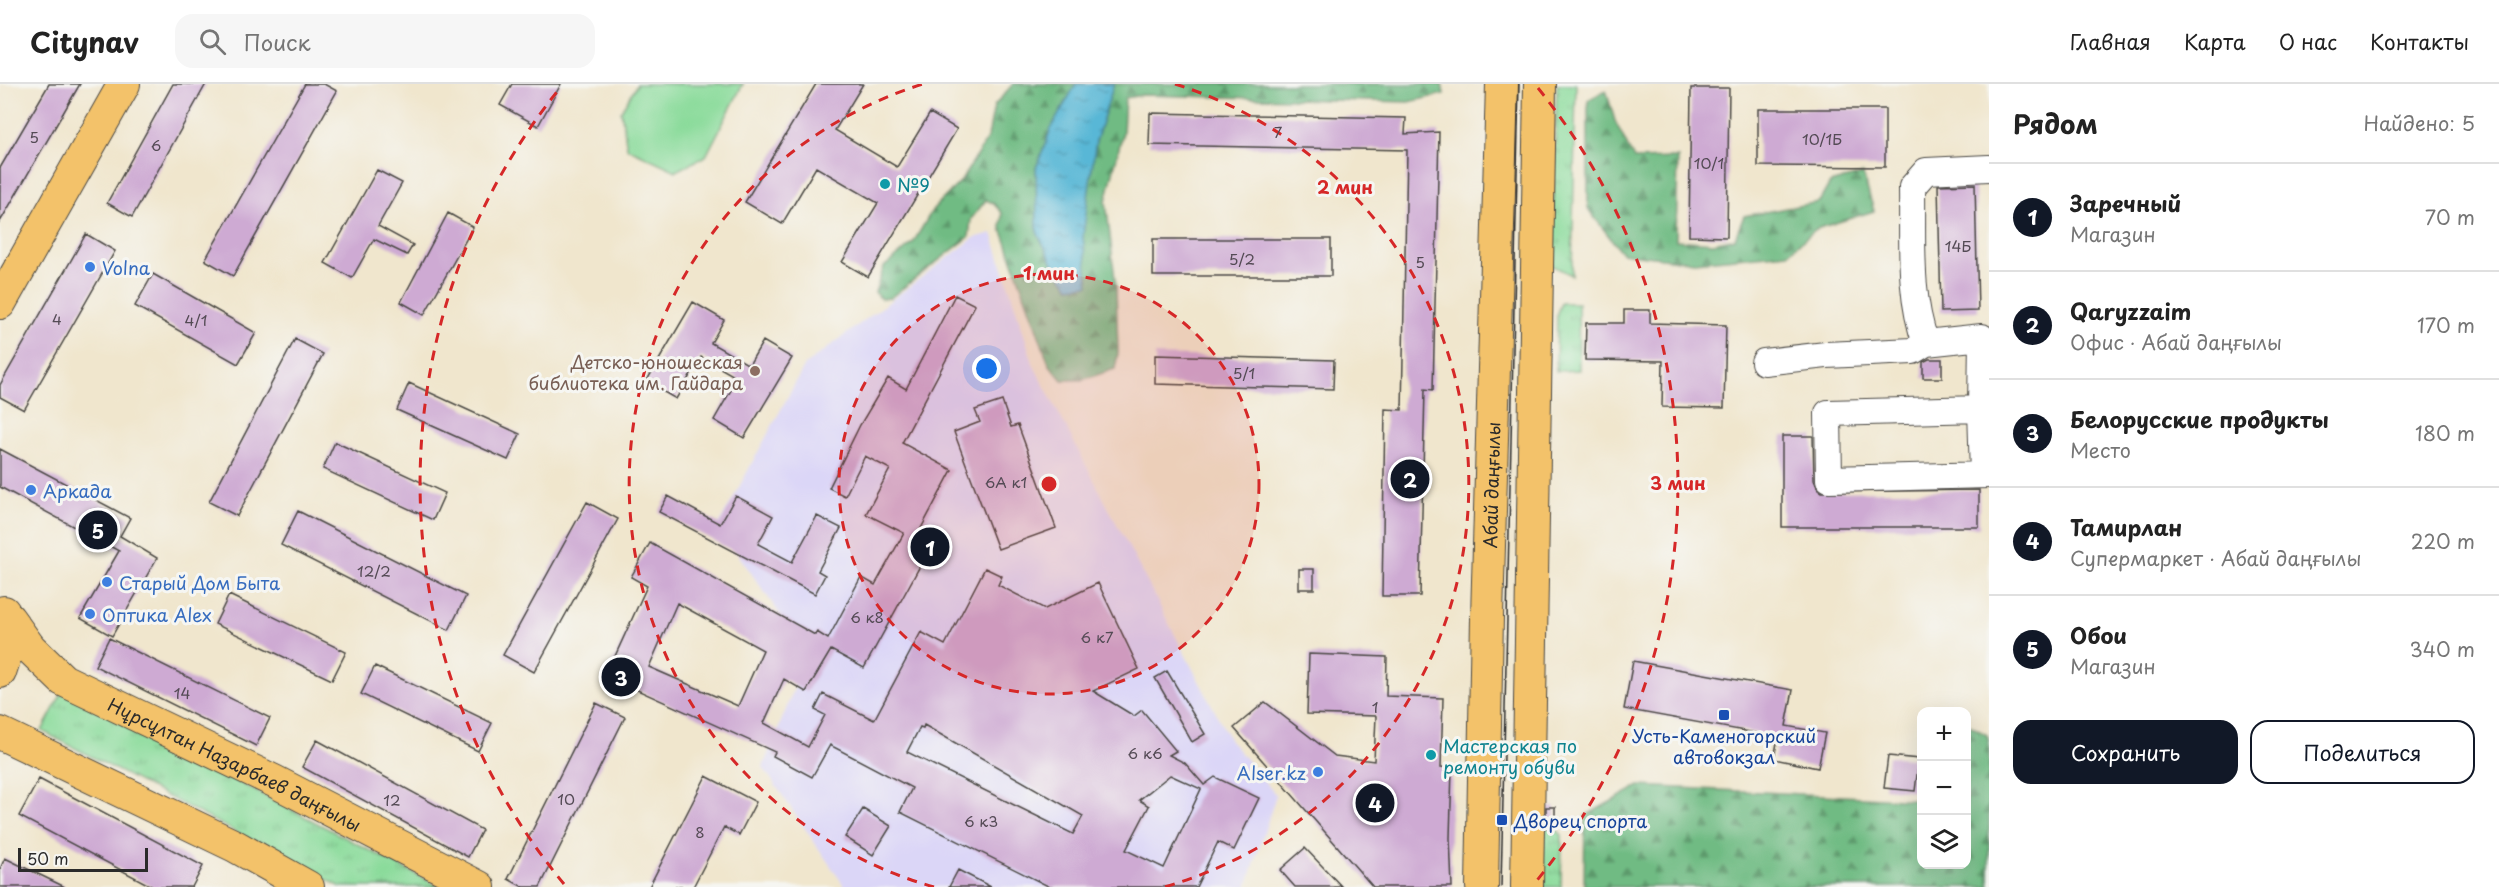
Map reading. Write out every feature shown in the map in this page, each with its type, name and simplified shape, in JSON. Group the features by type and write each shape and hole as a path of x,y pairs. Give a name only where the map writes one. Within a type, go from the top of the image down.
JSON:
{"main road":[{"path":"0,303 124,84"},
{"name":"Абай даңғылы","path":"1482,887 1502,84"},
{"path":"1527,887 1540,84"},
{"name":"Нұрсұлтан Назарбаев даңғылы","path":"0,672 8,648 4,612"},
{"name":"Нұрсұлтан Назарбаев даңғылы","path":"4,612 30,648 63,680 274,781 479,887"},
{"path":"0,733 235,846 308,887"}],"street":[{"path":"1926,343 1919,323 1913,259 1912,187 1926,171 1989,168"},
{"path":"1764,362 1826,355 1912,351 1926,343 1985,337 1981,409 1986,475 1829,479 1828,413 1981,409"}],"shaded area":[{"path":"992,233 1034,366 1230,740 1276,795 1247,887 845,887 763,767 808,654 718,526 805,365 974,238"}],"green space":[{"path":"637,84 743,84 706,156 676,171 627,148 621,111"},
{"path":"1013,84 1442,84 1444,94 1409,102 1142,95 1125,98 1123,132 1106,201 1116,288 1118,353 1115,369 1082,380 1062,380 1049,364 1001,228 1002,213 993,203 986,200 971,219 969,237 890,298 881,299 875,292 884,267 913,243 933,209 961,181 988,137 994,106"},
{"path":"1557,84 1576,84 1572,275 1551,265"},
{"path":"1606,90 1615,121 1634,159 1678,158 1676,240 1713,243 1735,238 1744,216 1819,202 1830,183 1863,174 1874,211 1816,229 1788,253 1694,262 1622,253 1588,209 1588,100"},
{"path":"1561,303 1578,303 1579,370 1556,371 1557,313"},
{"path":"63,691 440,887 341,887 42,731"},
{"path":"1971,726 1987,735 1989,744 1989,887 1584,887 1585,816 1639,786 1917,800 1917,869 1971,869"},
{"path":"1542,828 1555,828 1562,835 1561,887 1539,887"}],"water":[{"path":"1076,84 1114,84 1096,141 1083,237 1089,285 1069,287 1054,266 1037,232 1036,168 1051,128"}],"building":[{"path":"49,84 80,84 0,222 0,168"},
{"path":"173,84 206,84 132,217 107,203"},
{"path":"305,84 324,84 337,91 233,276 205,260"},
{"path":"512,84 561,84 538,126 500,105"},
{"name":"№9","path":"816,84 863,84 835,130 897,167 930,113 957,129 868,277 842,262 878,203 816,167 782,224 745,202"},
{"path":"1691,88 1729,88 1727,237 1689,236"},
{"path":"1758,109 1885,109 1885,167 1758,166"},
{"path":"1150,113 1406,118 1405,134 1439,132 1433,390 1425,389 1420,596 1382,596 1385,409 1402,410 1407,150 1149,145"},
{"path":"377,170 402,183 378,226 413,245 407,255 374,239 352,278 325,263"},
{"path":"1975,184 1978,311 1941,312 1938,185"},
{"path":"448,213 473,227 424,315 401,302"},
{"path":"86,234 115,251 24,410 0,397 0,385"},
{"path":"1153,239 1331,239 1331,276 1153,276"},
{"path":"153,274 256,333 238,364 135,306"},
{"path":"955,295 975,305 902,443 952,470 917,536 932,544 864,668 831,650 806,692 784,679 764,723 808,747 825,715 815,710 823,694 874,720 921,632 945,645 985,568 1002,576 998,585 1045,609 1098,583 1139,669 1093,691 1134,716 1142,710 1176,751 1169,755 1185,763 1204,785 1215,777 1259,798 1234,850 1218,842 1196,887 1050,887 900,812 912,788 830,745 812,777 773,756 775,752 606,676 647,586 631,577 650,543 815,635 817,632 828,639 861,577 875,585 904,533 866,514 890,469 865,456 845,496 829,488 860,425 888,378 906,389","holes":["677,603 763,650 738,706 649,667","924,725 1083,816 1073,834 907,752 920,727 923,728","1170,775 1201,789 1164,868 1126,850 1149,806 1139,800"]},
{"name":"Детско-юношеская библиотека им. Гайдара","path":"693,302 724,320 711,343 749,365 763,341 792,358 744,438 714,420 738,378 701,357 676,399 646,382"},
{"path":"1624,310 1650,310 1650,323 1726,325 1724,408 1662,407 1663,361 1585,360 1586,323 1624,323"},
{"path":"295,339 323,354 237,516 209,502"},
{"path":"1155,355 1334,360 1333,389 1155,384"},
{"path":"1929,359 1942,359 1942,378 1923,378 1923,362"},
{"path":"409,383 520,434 508,460 397,410"},
{"path":"1002,401 1011,427 1018,425 1056,528 998,549 954,432 980,422 975,410"},
{"path":"1782,436 1813,436 1814,480 1822,492 1979,490 1979,527 1782,527"},
{"path":"335,442 445,493 433,520 323,469"},
{"path":"0,449 130,518 120,536 157,558 112,636 80,618 119,551 0,487"},
{"path":"668,496 720,524 736,496 773,516 758,544 792,562 817,516 841,528 818,571 825,575 815,594 659,512"},
{"path":"587,502 618,519 534,672 503,655"},
{"path":"298,511 466,596 449,630 281,545"},
{"path":"1299,569 1314,569 1314,589 1299,589"},
{"path":"229,595 346,652 332,680 215,624"},
{"path":"109,638 270,718 256,746 95,666"},
{"path":"1309,654 1387,657 1386,696 1443,698 1441,767 1452,768 1450,838 1452,887 1373,887 1234,728 1265,702 1335,756 1374,761 1376,716 1307,714"},
{"name":"Усть-Каменогорский автовокзал","path":"1633,661 1793,690 1786,726 1825,733 1818,768 1774,759 1778,737 1624,709"},
{"path":"375,666 492,723 478,751 361,694"},
{"path":"1167,671 1205,734 1192,742 1155,678"},
{"path":"596,703 625,717 540,887 523,887 508,879"},
{"path":"317,740 482,830 468,857 302,767"},
{"path":"1888,756 1917,759 1915,791 1884,788"},
{"path":"706,776 756,802 739,835 724,827 693,887 649,887"},
{"path":"39,779 203,866 192,887 153,887 19,816"},
{"path":"1546,807 1555,807 1555,828 1546,828"},
{"path":"863,809 891,826 873,855 845,837"},
{"path":"1305,848 1342,887 1295,887 1280,870"},
{"path":"5,858 65,887 0,887 0,869"},
{"path":"958,870 991,887 949,887"}],"tram line":[{"path":"1501,887 1519,84"}],"place":[{"name":"№9","path":"885,184"},
{"name":"Volna","path":"90,267"},
{"name":"Детско-юношеская библиотека им. Гайдара","path":"755,371"},
{"name":"Qaryzzaim","path":"1410,479"},
{"name":"Аркада","path":"31,490"},
{"name":"Обои","path":"98,530"},
{"name":"Заречный","path":"930,547"},
{"name":"Старый Дом Быта","path":"107,582"},
{"name":"Оптика Alex","path":"90,614"},
{"name":"Белорусские продукты","path":"621,677"},
{"name":"Усть-Каменогорский автовокзал","path":"1724,715"},
{"name":"Мастерская по ремонту обуви","path":"1431,755"},
{"name":"Alser.kz","path":"1318,772"},
{"name":"Тамирлан","path":"1375,803"},
{"name":"Дворец спорта","path":"1502,820"}]}
